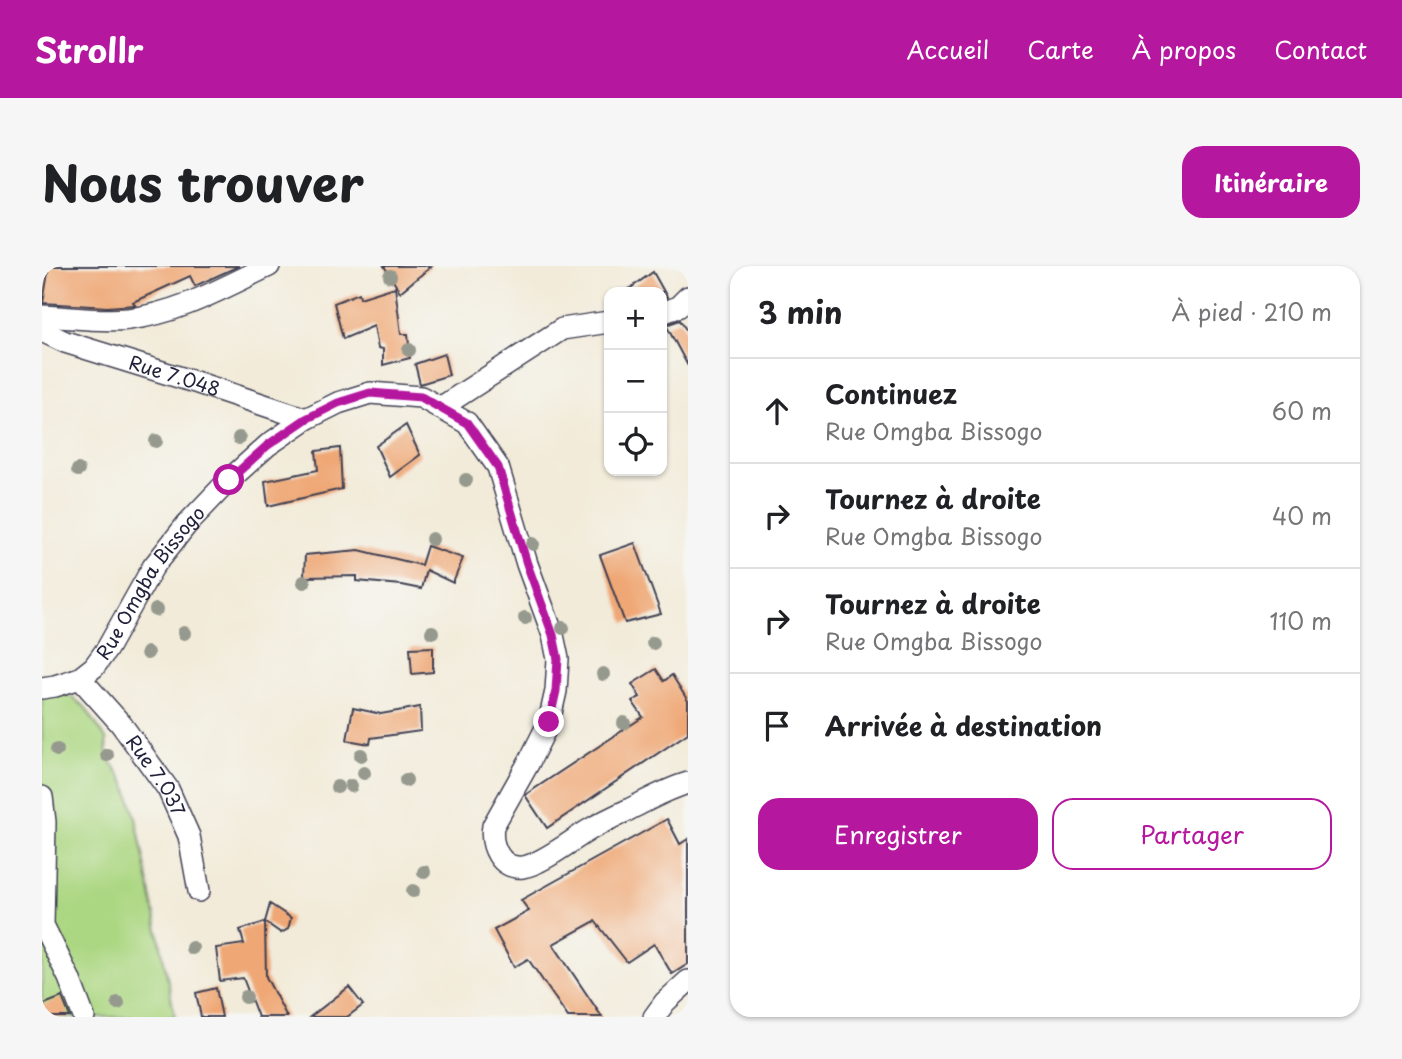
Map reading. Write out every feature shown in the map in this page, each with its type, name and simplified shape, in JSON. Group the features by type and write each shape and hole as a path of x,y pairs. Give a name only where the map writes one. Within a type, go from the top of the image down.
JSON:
{"street":[{"path":"42,316 125,319 148,316 183,305 269,266"},
{"path":"667,311 688,298"},
{"path":"440,408 562,329 604,323"},
{"name":"Rue 7.048","path":"42,331 65,342 306,419"},
{"name":"Rue Omgba Bissogo","path":"42,688 80,678 94,667 153,567 187,524 229,480 268,445 306,419 338,403 370,393 421,397 467,423 498,467 527,564 553,635 558,659 556,691 549,722 493,826 491,836 500,858 512,867 535,864 592,828 671,788 688,783"},
{"name":"Rue 7.037","path":"80,678 121,724 168,789 189,836 199,891"},
{"path":"42,797 45,822 42,926 69,978 84,1017"},
{"path":"654,1017 665,1002 688,981"}],"green space":[{"path":"42,675 85,707 106,739 107,755 126,785 136,818 175,1017 42,1017"}],"building":[{"path":"49,266 239,266 195,286 190,276 133,302 135,305 107,307 43,303"},
{"path":"384,266 432,266 400,292"},
{"path":"653,272 661,287 632,287"},
{"path":"395,287 401,334 408,334 410,358 383,365 383,349 378,348 374,326 343,339 334,303 359,293 360,298"},
{"path":"680,320 688,333 688,366 667,327"},
{"path":"444,354 449,375 420,384 415,364"},
{"path":"406,425 420,455 390,477 376,446"},
{"path":"340,448 342,489 268,506 265,481 318,470 316,451"},
{"path":"635,543 661,614 625,623 600,555"},
{"path":"427,546 463,558 453,583 426,570 421,589 357,581 357,576 304,577 305,555 359,550 421,565"},
{"path":"433,647 433,672 412,674 410,648"},
{"path":"656,669 664,681 672,675 688,701 688,733 547,828 525,795 643,717 632,701 640,697 632,684"},
{"path":"420,707 421,731 371,738 370,744 347,740 353,708 381,714"},
{"path":"667,819 680,844 688,839 688,964 672,974 654,944 627,962 595,921 553,944 602,1017 568,1017 528,959 514,967 494,930 529,911 521,900"},
{"path":"270,904 291,918 288,929 281,933 265,922"},
{"path":"265,922 266,977 287,1017 258,1017 243,978 220,981 216,948 244,944 240,930"},
{"path":"349,987 363,1005 347,1017 310,1017"},
{"path":"216,988 222,1017 201,1017 196,993"},
{"path":"62,997 70,1017 42,1017 42,1005"}],"route":[{"path":"229,480 268,445 306,419 338,403 370,393 421,397 467,423 498,467 527,564 553,635 558,659 556,691 549,722"}]}
